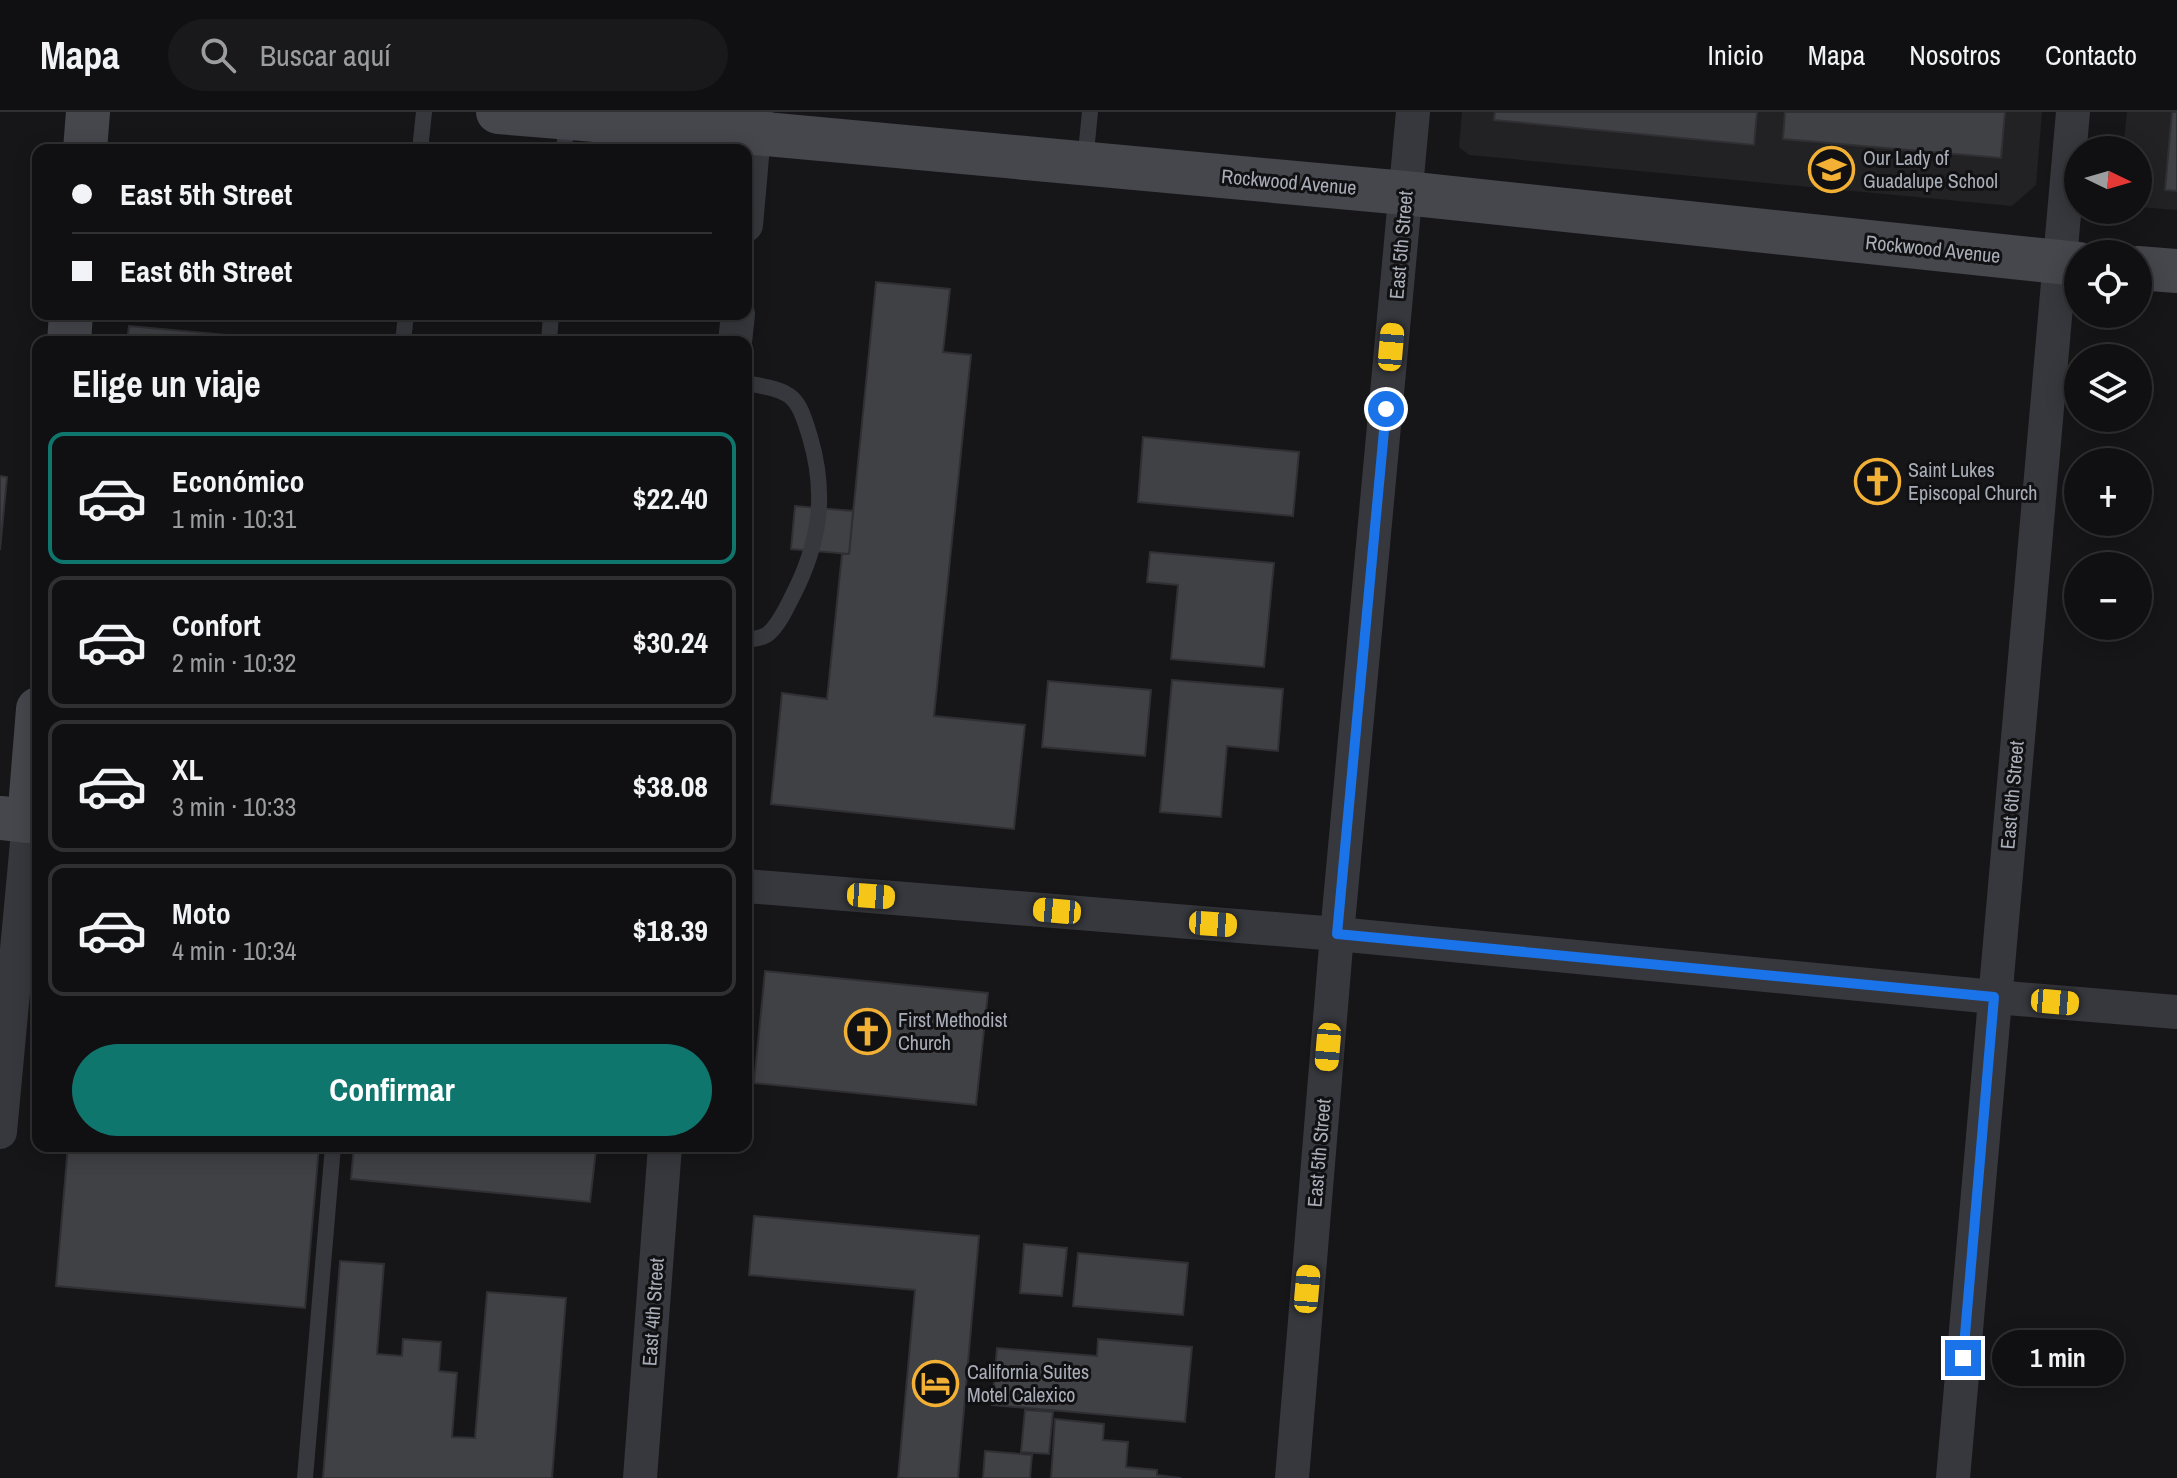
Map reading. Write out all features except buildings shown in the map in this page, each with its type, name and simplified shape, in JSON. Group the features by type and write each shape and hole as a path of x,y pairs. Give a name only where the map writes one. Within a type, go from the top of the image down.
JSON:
{"street":[{"path":"85,144 88,112"},
{"name":"Rockwood Avenue","path":"498,112 566,134 756,122 1085,163 1405,193 2064,263"},
{"name":"East 5th Street","path":"1292,1478 1337,934 1413,112"},
{"name":"East 6th Street","path":"2069,240 2073,112"},
{"path":"752,163 756,122"},
{"path":"2152,269 2177,271"},
{"name":"East 6th Street","path":"1953,1478 1994,997 2064,303"},
{"path":"0,1132 22,820 32,751"},
{"path":"752,886 1337,934 2177,1012"},
{"name":"East 4th Street","path":"640,1478 665,1152"}],"lane":[{"path":"421,144 424,112"},
{"path":"1085,163 1090,112"},
{"path":"752,384 792,397 802,413 818,463 820,500 814,542 805,574 784,613 767,635 752,639"},
{"path":"305,1478 332,1152"}],"shaded area":[{"name":"Our Lady of Guadalupe School","path":"1462,112 2042,112 2036,185 2012,206 1469,155 1459,147"},
{"path":"2127,112 2177,112 2177,210 2152,208 2152,136 2124,136"}],"place":[{"name":"Our Lady of Guadalupe School","path":"1832,170"},
{"name":"Saint Lukes Episcopal Church","path":"1877,482"},
{"name":"First Methodist Church","path":"867,1032"},
{"name":"California Suites Motel Calexico","path":"936,1384"}],"route":[{"path":"1386,409 1337,934 1994,997 1963,1358"}]}
